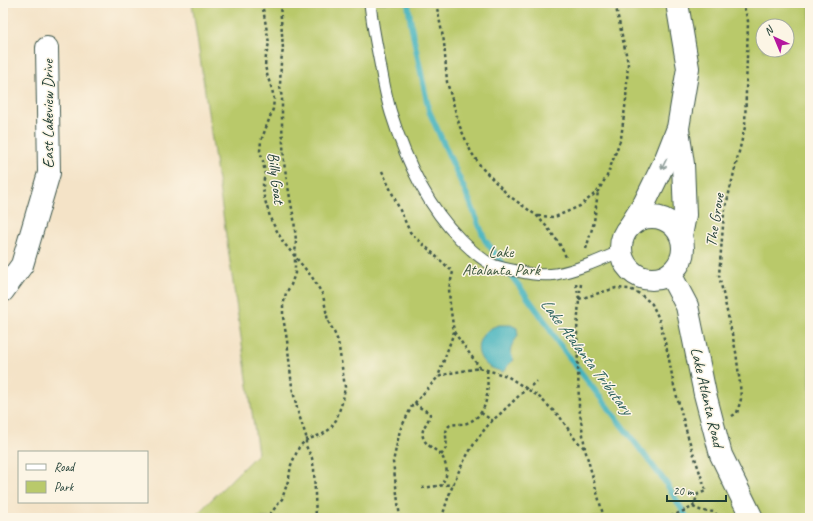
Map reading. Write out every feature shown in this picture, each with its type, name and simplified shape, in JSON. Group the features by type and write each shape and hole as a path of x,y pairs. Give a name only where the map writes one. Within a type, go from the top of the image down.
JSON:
{"street":[{"path":"677,3 688,68 678,128 665,162 644,204 624,235 621,245 621,251 625,264 632,272 651,280 670,274 682,257 683,247 681,236 685,215 684,164 678,128"},
{"name":"East Lakeview Drive","path":"3,291 22,265 49,173 47,48"},
{"path":"630,226 638,220 648,217 658,218 668,221 676,228 681,236"},
{"name":"Lake Atlanta Road","path":"670,274 687,306 705,394 721,455 752,518"}],"lane":[{"path":"370,3 382,75 391,112 400,140 415,175 435,208 453,232 466,245 491,264 531,274 555,274 583,267 621,251"}],"path":[{"name":"Billy Goat","path":"262,3 269,43 265,66 274,99 273,110 261,141 260,151 263,161 264,197 272,220 283,242 312,277 322,295 328,322 338,341 346,387 336,420 330,429 323,434 306,440"},
{"name":"Billy Goat","path":"280,3 283,49 280,86 282,99 284,163 294,219 296,241 295,273 291,285 286,293 283,306 283,317 292,388 306,436 306,446 312,458 314,469 316,518"},
{"path":"436,3 444,42 447,82 460,127 471,152 482,168 508,195 537,216 559,243 567,259"},
{"path":"537,216 555,217 580,206 598,191 607,176 621,138 626,100 628,63 616,3"},
{"name":"The Grove","path":"714,425 737,413 741,399 736,352 719,275 724,214 745,127 748,21 743,3"},
{"path":"382,171 410,232 453,272 449,288 454,332 480,368"},
{"path":"585,253 594,222 598,191"},
{"path":"581,280 577,331 579,406 585,449 604,518"},
{"path":"576,284 579,299"},
{"path":"579,299 616,288 630,289 640,294 652,304 659,319 688,437 706,490 698,494 693,507"},
{"path":"400,518 393,462 400,430 412,406 438,377 454,332"},
{"path":"438,377 480,368 507,376 538,396 560,417 575,439 585,449"},
{"path":"441,455 446,447 446,432 450,425 459,425 471,422 481,413 484,408 488,389 487,369"},
{"path":"531,386 537,381"},
{"path":"442,518 453,484 466,457 477,440 490,423 527,388"},
{"path":"415,403 430,413 429,420 423,429 423,436 435,451 441,455 447,470 445,480 440,486"},
{"path":"481,413 493,421"},
{"path":"267,518 282,499 289,478 291,465 299,448 306,440"},
{"path":"422,488 453,484"},
{"path":"666,518 693,507 702,511 715,512 718,518"}],"green space":[{"name":"Lake Atalanta Park","path":"192,3 810,3 810,518 193,518 258,453"}],"water":[{"path":"499,325 511,325 517,328 518,336 511,347 511,353 514,360 503,372 488,366 482,360 478,348 482,336 492,328"}],"waterway":[{"name":"Lake Atalanta Tributary","path":"408,3 411,25 429,111 470,202 485,240 547,324 556,340 666,483 687,518"}]}
